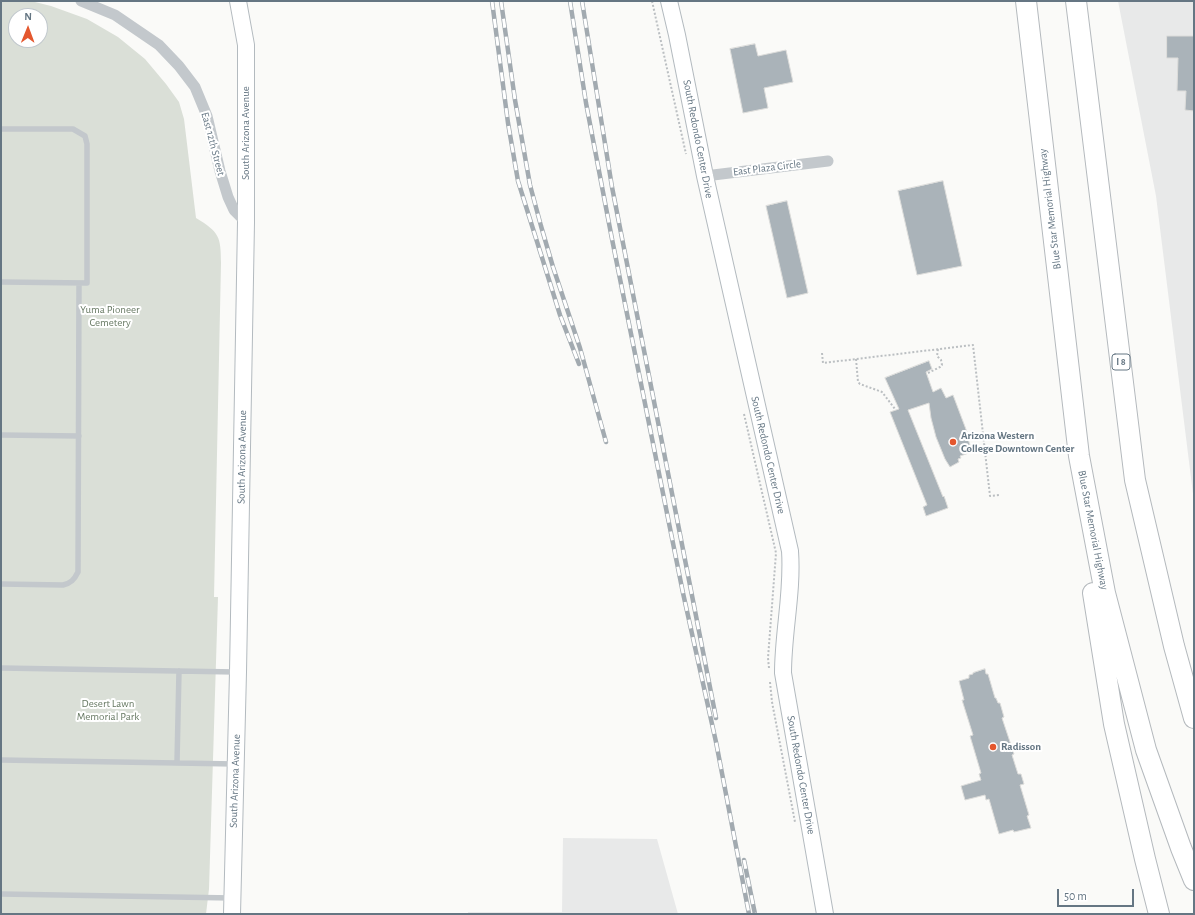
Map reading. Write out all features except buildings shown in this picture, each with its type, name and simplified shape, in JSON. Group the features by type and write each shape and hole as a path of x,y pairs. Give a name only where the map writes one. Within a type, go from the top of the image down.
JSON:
{"highway":[{"name":"Blue Star Memorial Highway","path":"1026,1 1079,456 1105,593 1146,750 1194,880"},
{"name":"I 8","path":"1076,1 1135,480 1174,646 1194,718"},
{"path":"1079,456 1090,570 1114,724 1145,859 1160,914"},
{"path":"1135,480 1194,667"}],"street":[{"name":"East 12th Street","path":"80,1 115,15 159,46 179,66 195,87 207,116 220,171 228,197 234,210 246,222"},
{"name":"South Arizona Avenue","path":"232,914 246,222 246,45 238,1"},
{"name":"South Redondo Center Drive","path":"669,1 705,176 790,551 791,579 783,652 784,673 826,914"},
{"name":"East Plaza Circle","path":"705,176 828,161"}],"lane":[{"path":"1,129 73,129 84,136 87,144 87,283 1,282"},
{"path":"1,584 70,584 78,572 79,283"},
{"path":"1,435 79,436"},
{"path":"1,668 238,672"},
{"path":"177,762 179,671"},
{"path":"1,760 236,764"},
{"path":"1,894 232,898"}],"path":[{"path":"652,1 687,157"},
{"path":"822,353 823,363 973,345 990,496 1000,495"},
{"path":"928,373 942,365 941,360 937,356 938,349"},
{"path":"856,359 858,382 882,392 895,409"},
{"path":"744,413 776,553 768,658 770,672"},
{"path":"770,680 772,702 796,827"}],"shaded area":[{"path":"1118,1 1194,1 1194,502 1156,196"},
{"path":"563,838 657,839 678,914 468,914 468,912 562,912"}],"green space":[{"name":"Yuma Pioneer Cemetery","path":"1,1 31,1 51,6 87,19 118,37 145,59 179,102 184,119 196,218 214,231 219,241 221,263 214,597 218,597 209,889 206,914 1,914"}],"railway":[{"path":"492,1 508,123 518,181 560,315 579,364"},
{"path":"501,1 515,100 530,185 553,267 580,348 606,442"},
{"path":"570,1 586,103 612,239 683,593 716,742 749,914"},
{"path":"582,1 612,187 716,718"},
{"path":"744,860 755,914"}],"place":[{"name":"Arizona Western College Downtown Center","path":"953,442"},
{"name":"Radisson","path":"993,747"}],"park label":[{"name":"Desert Lawn Memorial Park","path":"108,710"}]}
